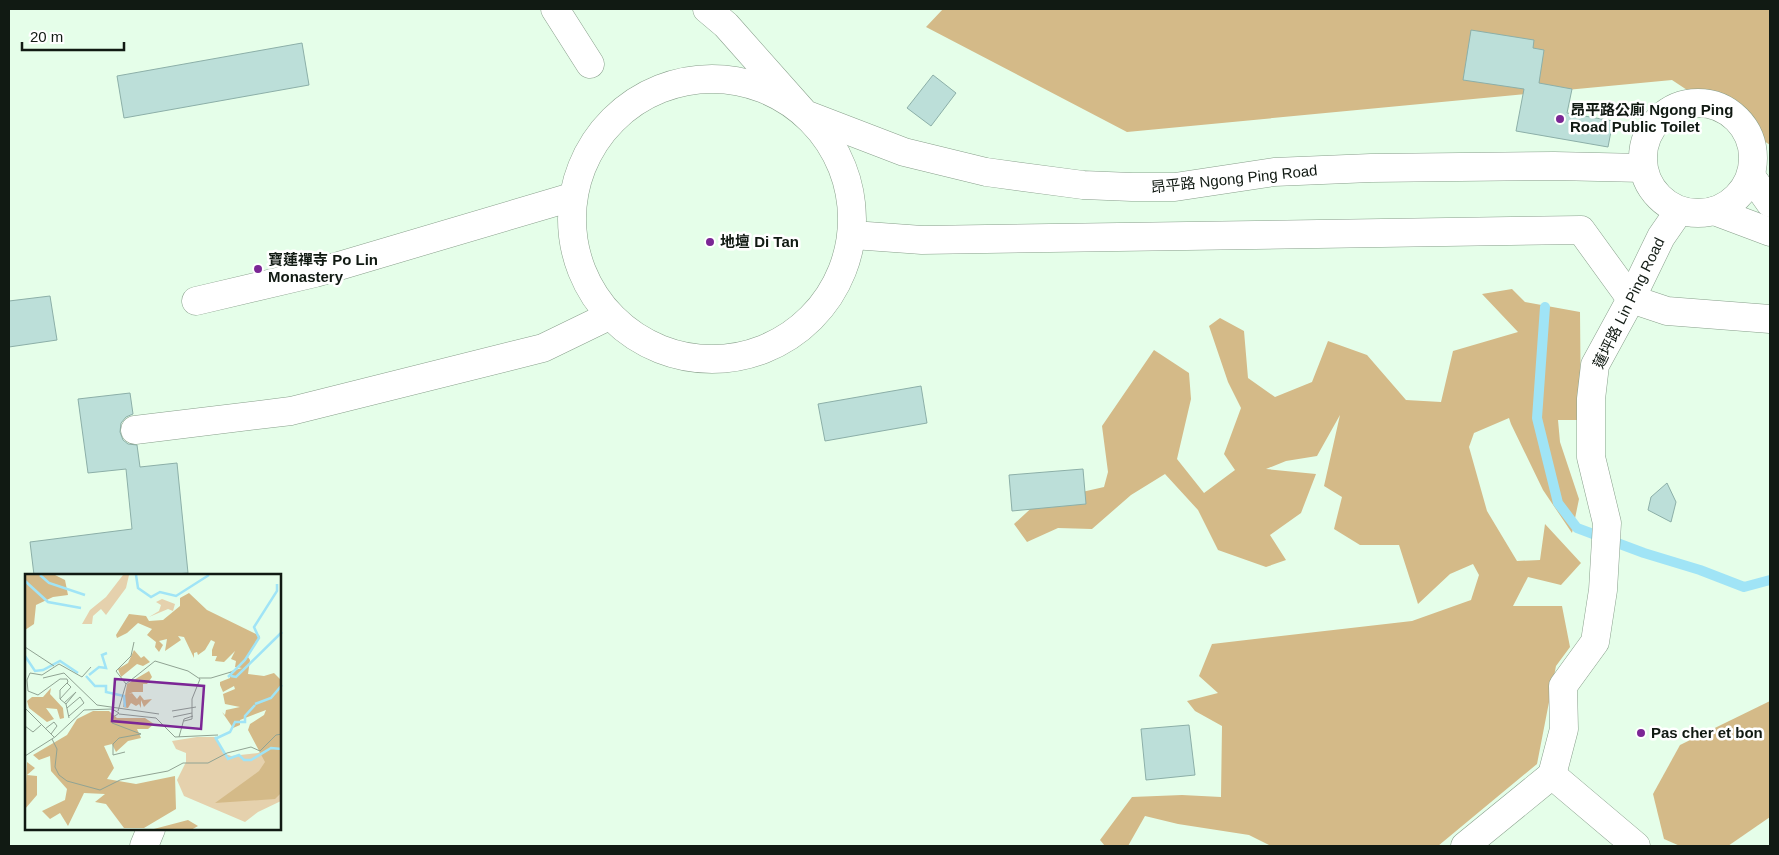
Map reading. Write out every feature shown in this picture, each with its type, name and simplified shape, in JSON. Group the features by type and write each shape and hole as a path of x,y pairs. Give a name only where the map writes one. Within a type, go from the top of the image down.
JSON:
{"street":[{"path":"555,9 590,64"},
{"path":"708,9 726,25 805,114 834,148 851,190 852,235 842,274 822,308 792,335 757,352 718,360 678,356 640,340 609,316 585,281 572,240 572,197 585,156 610,122 644,96 685,81 728,80 770,91 805,114"},
{"path":"1703,103 1717,106 1730,113 1741,123 1753,148 1754,162 1751,176 1745,188 1736,199 1714,211 1697,214 1680,211 1666,204 1655,194 1647,182 1643,168 1642,154 1645,140 1652,126 1674,108 1688,104 1703,103"},
{"name":"昂平路 Ngong Ping Road","path":"805,114 904,152 986,172 1083,185 1175,187 1274,172 1371,168 1554,166 1643,168"},
{"path":"1751,176 1770,203"},
{"path":"196,300 315,272 572,197"},
{"name":"蓮坪路 Lin Ping Road","path":"1552,775 1564,729 1563,686 1595,642 1603,590 1607,523 1591,457 1591,399 1595,365 1631,299 1661,237 1680,211"},
{"path":"1714,211 1770,232"},
{"path":"852,235 922,240 1581,230 1631,299 1667,311 1770,319"},
{"path":"135,430 291,411 543,348 609,316"},
{"path":"1465,846 1552,775 1636,846"},
{"path":"144,846 151,830"}],"shaded area":[{"path":"943,9 1770,9 1770,145 1672,80 1127,132 926,27"},
{"path":"1512,289 1525,302 1580,312 1581,420 1558,420 1560,442 1579,499 1572,533 1543,490 1509,418 1474,433 1469,447 1487,511 1517,561 1540,560 1545,524 1581,563 1561,585 1528,577 1513,606 1562,606 1570,647 1556,666 1537,764 1438,846 1271,846 1249,835 1178,824 1145,816 1128,846 1105,846 1100,840 1132,797 1182,795 1221,797 1222,726 1195,711 1187,701 1218,693 1199,676 1212,644 1412,621 1471,600 1479,575 1473,564 1450,574 1418,604 1399,545 1360,545 1334,529 1342,497 1324,486 1340,415 1317,456 1286,461 1266,469 1316,474 1301,513 1270,535 1286,560 1266,567 1218,550 1198,510 1165,474 1131,495 1092,529 1058,528 1027,542 1014,524 1038,502 1104,487 1108,472 1102,426 1154,350 1189,373 1191,399 1177,459 1204,493 1235,470 1224,454 1241,408 1228,382 1209,326 1220,318 1244,331 1248,378 1275,397 1312,382 1328,341 1367,355 1406,400 1441,402 1453,351 1518,332 1482,294"},
{"path":"1770,701 1770,817 1728,846 1680,846 1664,839 1653,794 1680,745"}],"building":[{"path":"1471,30 1534,40 1533,48 1544,50 1539,83 1572,89 1567,113 1613,121 1608,147 1516,131 1524,89 1463,80"},
{"path":"302,43 309,85 124,118 117,76"},
{"path":"933,75 956,93 931,126 907,108"},
{"path":"50,296 57,340 9,347 9,301"},
{"path":"921,386 927,423 825,441 818,404"},
{"path":"130,393 133,414 126,417 121,423 120,432 123,440 128,444 137,445 140,467 177,463 188,573 34,574 30,542 132,529 126,469 88,473 78,399"},
{"path":"1083,469 1086,504 1012,511 1009,475"},
{"path":"1667,483 1676,502 1671,522 1648,510 1651,497"},
{"path":"1189,725 1195,775 1146,780 1141,729"}],"waterway":[{"path":"1545,307 1537,418 1558,503 1577,528 1744,587 1770,580"}],"place":[{"name":"昂平路公廁 Ngong Ping Road Public Toilet","path":"1560,119"},
{"name":"地壇 Di Tan","path":"710,242"},
{"name":"寶蓮禪寺 Po Lin Monastery","path":"258,269"},
{"name":"Pas cher et bon","path":"1641,733"}]}
